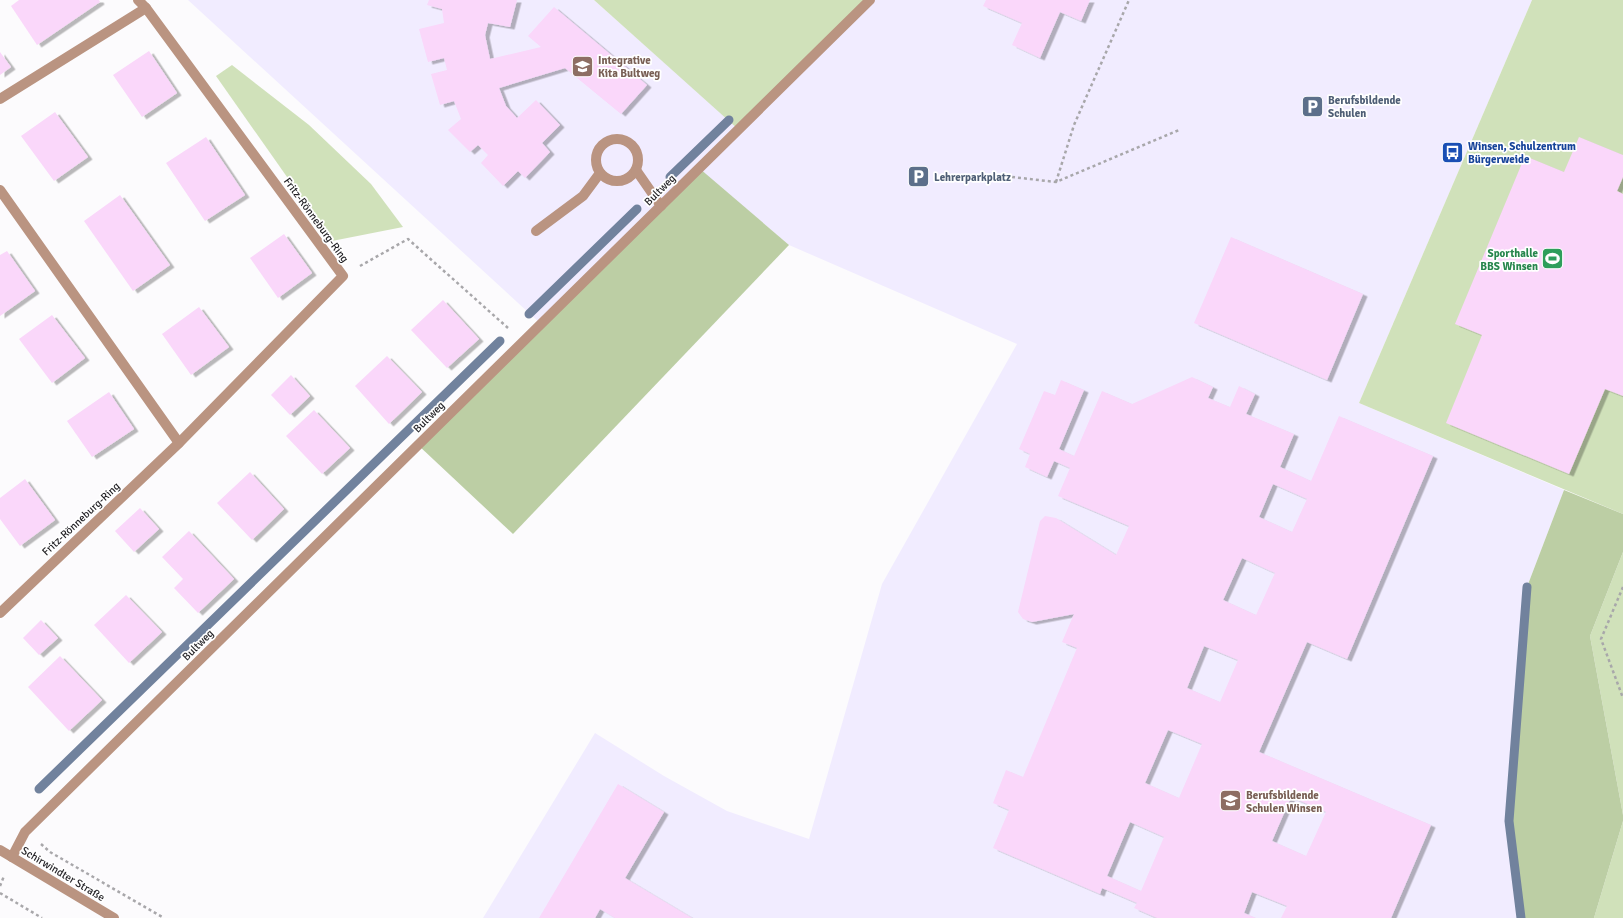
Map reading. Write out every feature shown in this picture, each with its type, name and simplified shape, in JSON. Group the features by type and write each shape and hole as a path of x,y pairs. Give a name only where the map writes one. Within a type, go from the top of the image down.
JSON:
{"street":[{"name":"Fritz-Rönneburg-Ring","path":"0,613 179,443 343,276 146,8 138,0"},
{"name":"Bultweg","path":"12,857 25,832 870,0"},
{"path":"0,99 146,8"},
{"path":"619,138 634,146 638,154 639,162 636,170 630,177 623,181 615,181 607,179 600,173 596,158 598,150 604,143 611,139 619,138"},
{"path":"636,170 661,206"},
{"path":"536,231 583,196 600,173"},
{"path":"0,190 179,443"},
{"name":"Schirwindter Straße","path":"0,850 114,918"}],"path":[{"path":"1056,182 1074,125 1130,0"},
{"path":"1012,177 1056,182 1179,130"},
{"path":"343,276 408,239 523,342"},
{"path":"1623,587 1601,639 1623,698"},
{"path":"25,832 50,852 164,918"},
{"path":"0,893 42,918"}],"shaded area":[{"path":"188,0 594,0 739,129 870,0 1532,0 1359,403 1564,490 1527,587 1509,821 1521,918 483,918 595,733 664,776 727,811 809,839 882,584 1017,344 789,245 699,169 541,324"}],"green space":[{"path":"594,0 870,0 739,130"},
{"path":"1532,0 1623,0 1623,514 1359,403"},
{"path":"232,65 309,125 371,184 403,227 332,241 216,76"},
{"path":"699,168 789,245 513,534 418,445"},
{"path":"1564,490 1623,514 1623,552 1590,636 1623,821 1594,918 1521,918 1509,821 1527,587"},
{"path":"1623,552 1623,815 1590,636"},
{"path":"1623,821 1623,918 1594,918"}],"building":[{"path":"19,0 99,0 100,2 37,45 11,6"},
{"path":"429,0 517,0 510,27 488,23 485,35 490,59 541,47 528,36 554,7 647,85 621,114 565,68 499,88 506,106 517,118 536,100 560,125 542,143 550,152 525,178 518,171 503,186 481,163 488,155 478,145 470,152 448,130 461,119 454,101 440,105 431,74 447,70 444,58 428,62 419,29 444,23 442,9 427,5"},
{"path":"986,0 1090,0 1081,21 1060,12 1040,58 1012,45 1022,23 983,6"},
{"path":"149,51 177,93 142,117 113,75"},
{"path":"0,52 11,67 0,75"},
{"path":"55,112 88,157 54,181 21,136"},
{"path":"206,137 245,195 205,221 166,163"},
{"name":"Sporthalle BBS Winsen","path":"1579,137 1623,155 1623,177 1617,191 1623,194 1623,396 1605,389 1569,474 1446,423 1482,335 1455,324 1525,156 1564,172"},
{"path":"120,195 170,265 133,291 84,221"},
{"path":"284,234 312,273 278,298 250,258"},
{"path":"1231,237 1363,294 1327,380 1194,323"},
{"path":"7,251 35,291 0,316 0,255"},
{"path":"443,300 479,339 447,368 411,330"},
{"path":"199,307 229,347 191,375 162,334"},
{"path":"52,315 85,358 52,383 19,339"},
{"path":"387,356 422,392 389,424 355,386"},
{"path":"291,375 310,396 290,415 271,395"},
{"path":"1192,377 1213,387 1208,398 1230,407 1239,386 1255,394 1246,414 1294,434 1280,467 1311,481 1339,416 1433,456 1347,659 1307,642 1259,752 1431,825 1391,918 1281,918 1287,906 1252,892 1244,913 1256,918 1157,918 1134,908 1137,903 1102,888 1100,894 993,848 1009,810 993,803 1006,770 1023,777 1077,648 1062,642 1074,614 1032,622 1023,619 1018,612 1040,521 1045,516 1056,518 1116,555 1129,526 1058,496 1070,468 1054,461 1047,477 1025,467 1030,454 1019,449 1044,391 1055,395 1061,380 1084,390 1059,449 1074,456 1102,391 1132,404","holes":["1273,484 1307,499 1292,532 1259,517","1242,558 1275,573 1256,615 1223,600","1204,646 1238,660 1220,702 1187,688","1168,730 1202,744 1179,798 1145,783","1291,797 1326,812 1306,856 1272,841","1130,822 1164,837 1141,891 1107,876"]},
{"path":"109,392 134,429 92,457 67,421"},
{"path":"314,410 350,448 322,474 286,436"},
{"path":"250,472 284,509 252,540 217,503"},
{"path":"25,479 55,520 20,546 0,519 0,498"},
{"path":"140,508 159,529 134,552 115,531"},
{"path":"189,531 234,579 198,613 174,588 183,579 162,557"},
{"path":"126,595 162,632 129,663 94,625"},
{"path":"41,620 58,638 39,655 23,638"},
{"path":"60,656 102,700 69,731 28,687"},
{"path":"618,784 664,812 625,878 692,918 615,918 600,909 595,918 539,918"}],"waterway":[{"path":"670,177 729,120"},
{"path":"529,314 637,209"},
{"path":"39,789 500,341"},
{"path":"1521,918 1509,821 1527,587"}],"place":[{"name":"Integrative Kita Bultweg","path":"583,66"},
{"name":"Berufsbildende Schulen","path":"1313,106"},
{"name":"Winsen, Schulzentrum Bürgerweide","path":"1453,152"},
{"name":"Lehrerparkplatz","path":"919,177"},
{"name":"Sporthalle BBS Winsen","path":"1553,259"},
{"name":"Berufsbildende Schulen Winsen","path":"1230,801"}]}
